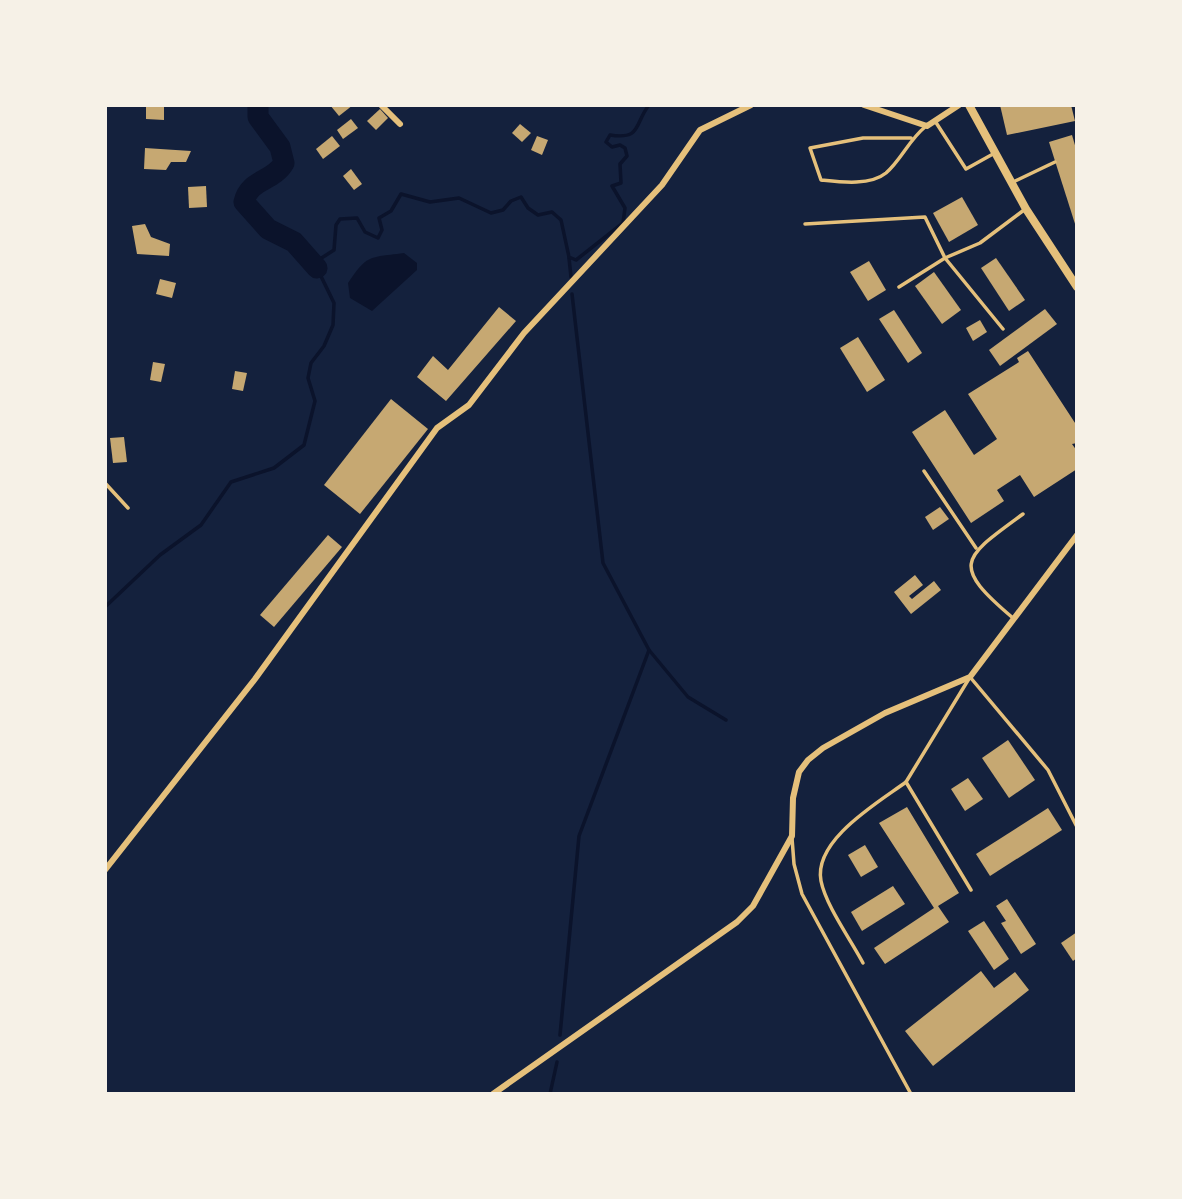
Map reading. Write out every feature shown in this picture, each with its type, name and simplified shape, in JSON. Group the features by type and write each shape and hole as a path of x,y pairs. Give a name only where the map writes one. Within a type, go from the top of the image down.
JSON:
{"street":[{"path":"381,105 400,124"},
{"path":"105,870 255,679 437,428 469,405 524,333 662,184 701,130 751,105"},
{"path":"864,105 927,126 959,105"},
{"path":"969,105 993,154 1077,287"},
{"path":"493,1094 737,922 754,906 792,836 793,798 799,772 808,760 885,713 970,677 1077,535"}],"lane":[{"path":"935,121 965,169 993,154"},
{"path":"911,138 863,138 810,148 821,180 853,183 885,174 911,138 927,126"},
{"path":"1011,183 1055,162"},
{"path":"899,287 945,258 980,243 1026,209"},
{"path":"805,224 925,217 945,258 1003,329"},
{"path":"924,471 976,548"},
{"path":"105,483 128,508"},
{"path":"1015,619 984,593 974,579 970,562 976,548 1023,514"},
{"path":"863,963 825,894 820,879 821,864 836,838 853,821 906,782 970,677 1048,770 1077,827"},
{"path":"906,782 971,890"},
{"path":"792,836 794,864 802,894 911,1094"}],"water":[{"path":"404,253 417,263 417,270 372,311 350,298 348,283 360,266 377,257"}],"building":[{"path":"146,105 164,105 164,120 146,119"},
{"path":"330,105 353,105 339,116"},
{"path":"1000,105 1071,105 1075,121 1007,135"},
{"path":"380,109 388,118 376,130 367,121"},
{"path":"351,119 358,128 343,139 337,130"},
{"path":"520,124 531,133 522,142 512,133"},
{"path":"1072,135 1077,152 1076,227 1049,142"},
{"path":"332,136 340,146 323,159 316,149"},
{"path":"537,136 548,140 542,155 531,150"},
{"path":"145,148 191,151 186,162 171,162 166,170 144,169"},
{"path":"351,169 362,184 354,190 343,176"},
{"path":"206,186 207,207 189,208 188,187"},
{"path":"962,197 978,225 949,242 933,213"},
{"path":"145,224 151,237 170,244 169,256 137,254 132,226"},
{"path":"996,258 1025,300 1009,311 981,268"},
{"path":"869,261 886,290 868,301 850,272"},
{"path":"934,272 961,310 942,324 915,286"},
{"path":"160,279 176,283 172,298 156,294"},
{"path":"499,307 516,321 446,401 417,377 433,356 448,370"},
{"path":"1045,309 1057,324 1000,366 989,350"},
{"path":"894,310 922,353 908,363 879,319"},
{"path":"980,320 987,332 973,341 966,328"},
{"path":"858,337 885,380 867,392 840,348"},
{"path":"1028,351 1077,426 1077,443 1072,444 1077,451 1077,469 1034,497 1020,475 997,490 1004,501 971,523 912,432 945,410 974,455 997,439 968,394 1019,362 1017,358"},
{"path":"153,362 165,364 161,382 150,380"},
{"path":"235,371 247,373 243,391 232,389"},
{"path":"391,399 428,429 360,514 324,485"},
{"path":"124,437 127,462 113,463 110,438"},
{"path":"940,507 949,519 933,530 925,517"},
{"path":"328,535 342,547 274,627 260,615"},
{"path":"915,575 923,585 909,596 912,599 934,581 941,590 911,614 894,592"},
{"path":"1008,740 1035,780 1009,798 982,758"},
{"path":"968,778 983,799 965,811 951,789"},
{"path":"907,807 959,893 938,906 949,922 885,964 874,948 934,908 879,823"},
{"path":"1048,808 1062,830 990,876 976,854"},
{"path":"865,845 878,867 861,877 848,855"},
{"path":"893,886 905,904 862,931 851,912"},
{"path":"1007,899 1036,944 1021,954 1001,923 1006,921 996,906"},
{"path":"984,921 1009,959 994,970 968,931"},
{"path":"1077,932 1077,958 1073,961 1061,943"},
{"path":"981,971 994,988 1015,972 1029,990 933,1066 905,1031"}],"waterway":[{"path":"258,105 258,117 280,147 284,163 274,174 251,189 244,202 268,229 294,242 317,268"},
{"path":"105,607 160,555 201,525 231,482 274,468 304,445 315,401 308,378 311,363 324,346 333,325 334,303 317,268 320,259 334,250 336,225 340,219 357,218 365,232 378,238 382,230 379,218 391,211 401,194 430,202 459,198 491,213 503,210 511,201 521,197 528,208 538,215 552,212 561,220 569,257 576,260 623,223 625,208 612,186 621,183 620,164 627,156 625,148 620,145 612,147 606,142 610,135 632,133 649,105"},
{"path":"569,258 571,277"},
{"path":"560,1035 579,836 649,650 603,563 572,294"},
{"path":"649,650 688,697 726,720"},
{"path":"550,1094 557,1062"}]}
